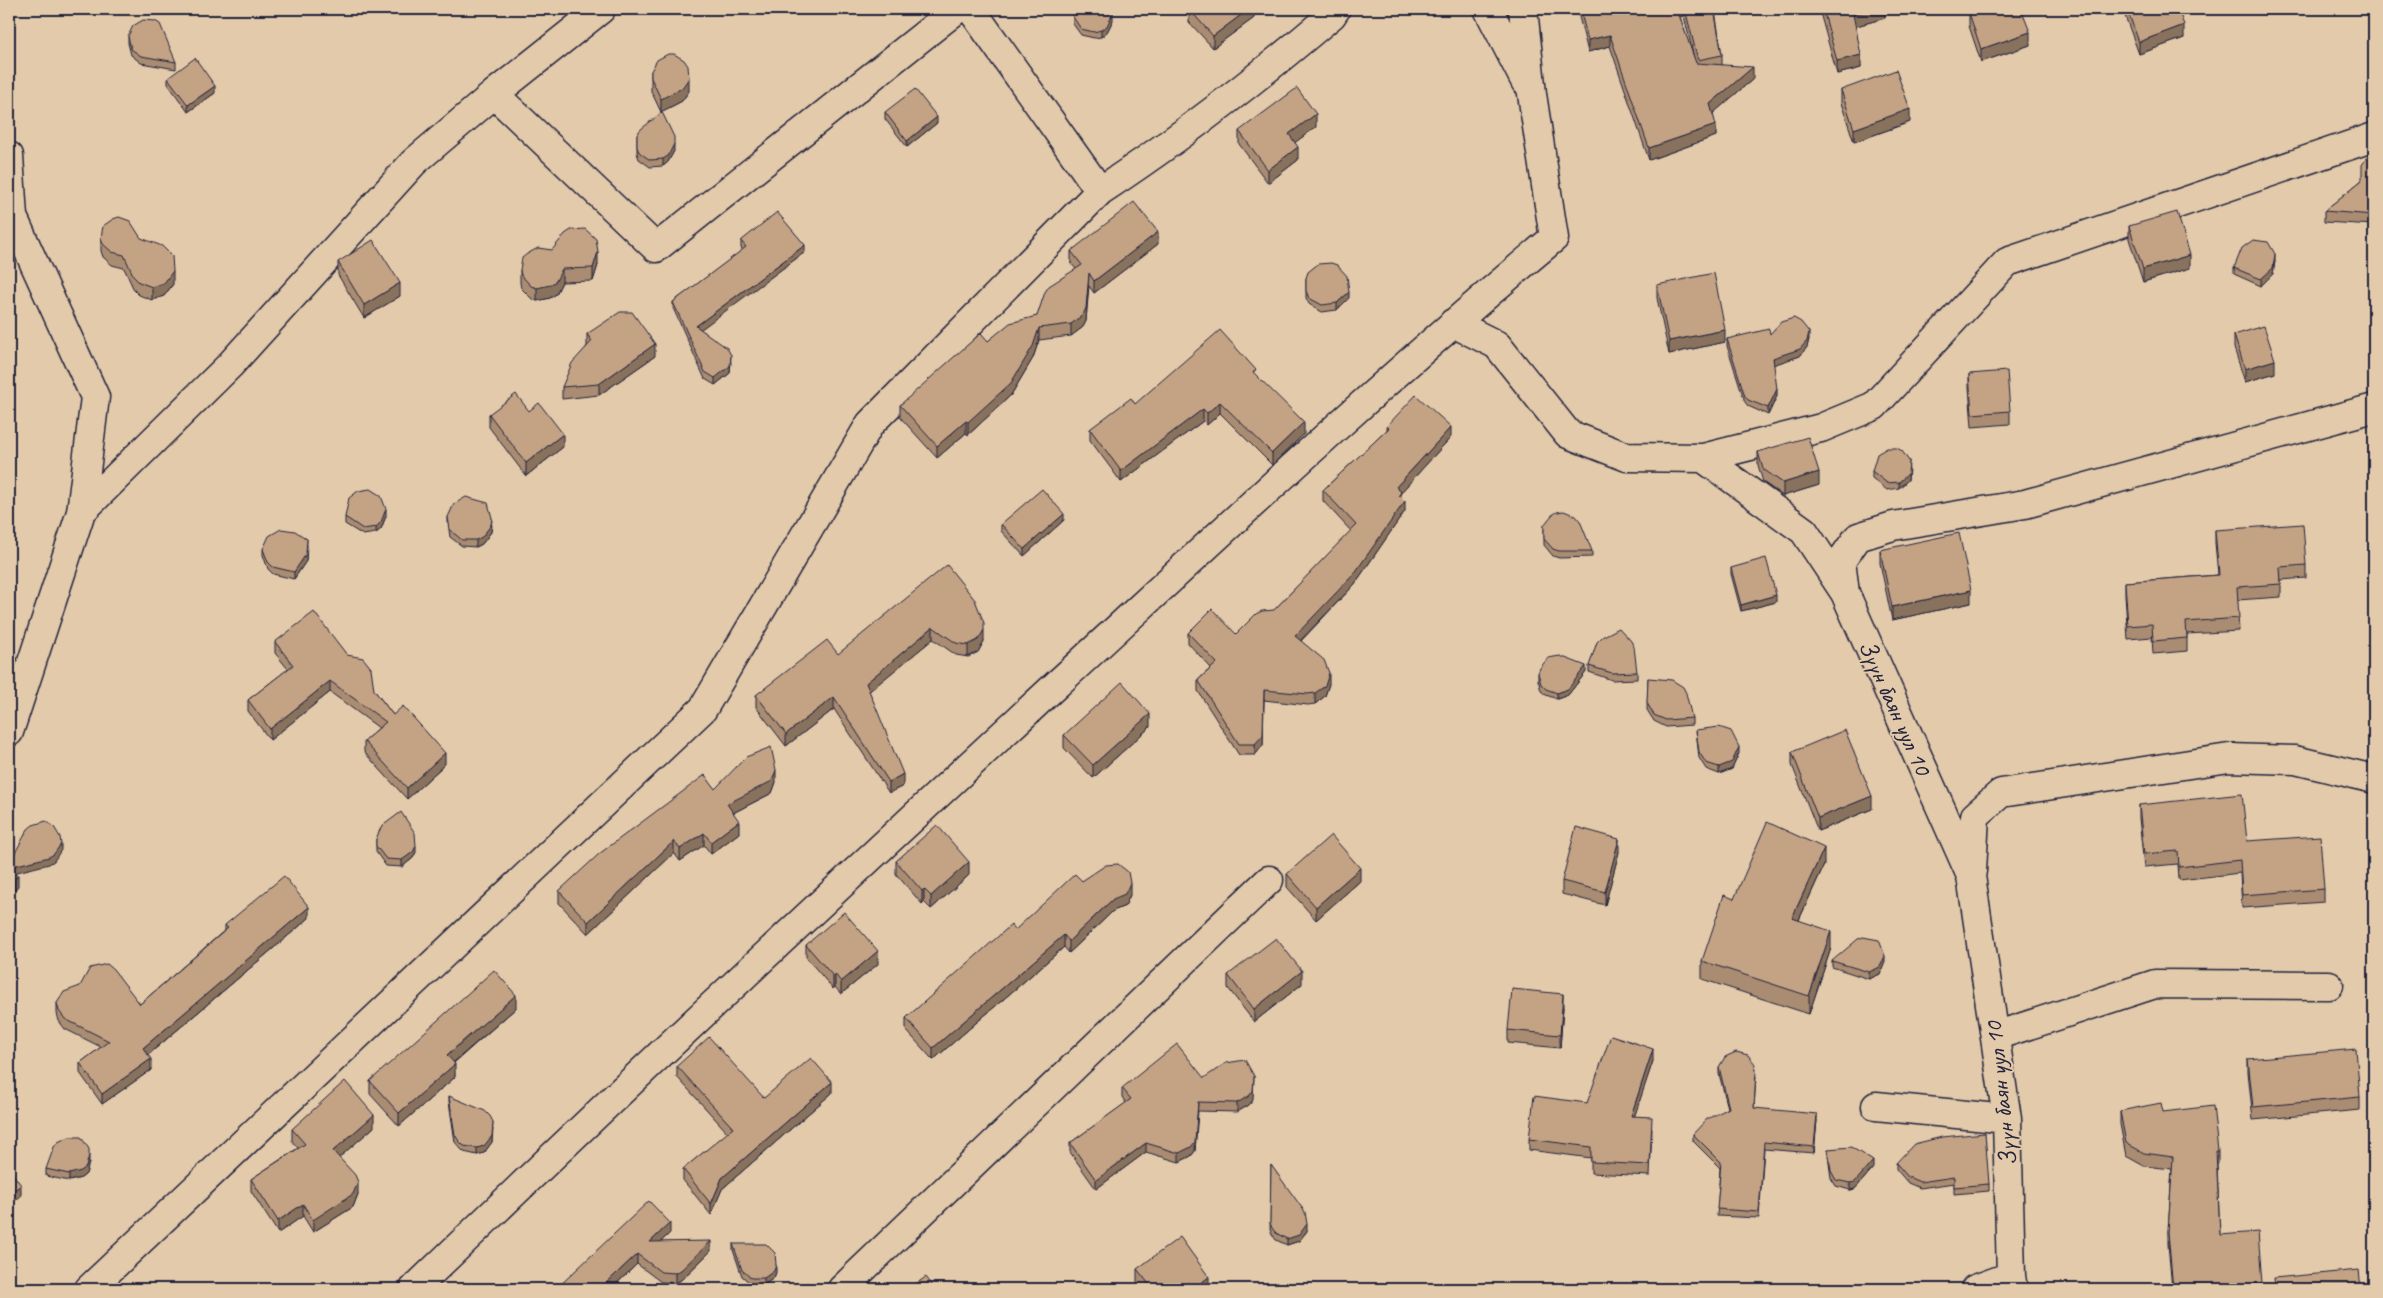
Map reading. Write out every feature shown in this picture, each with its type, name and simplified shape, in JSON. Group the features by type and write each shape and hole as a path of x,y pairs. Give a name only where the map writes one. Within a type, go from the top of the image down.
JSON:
{"street":[{"path":"81,512 230,365 414,162 494,94 601,9"},
{"path":"494,94 656,248 956,9"},
{"path":"971,9 1100,192"},
{"path":"89,1289 703,710 870,424 1100,192 1143,163 1276,62 1332,15 1336,9"},
{"path":"1488,9 1532,94"},
{"path":"414,1289 656,1057 1333,429 1453,323 1554,238 1532,94 1523,9"},
{"path":"1453,323 1497,345 1568,434 1627,457 1703,458 1821,428 1874,406 2007,262 2374,137"},
{"path":"9,156 13,216 95,398 81,512 9,732"},
{"path":"1845,593 1841,561 1858,537 1893,526 2025,504 2374,408"},
{"name":"Зүүн баян уул 10","path":"1703,458 1804,531 1845,593 1971,876 2007,1119 2012,1283 1976,1289"},
{"path":"1971,876 1975,816 2001,793 2229,758 2295,760 2374,779"},
{"path":"842,1289 1269,880"},
{"path":"1995,1036 2155,984 2329,985"},
{"path":"1876,1106 2007,1119"}],"building":[{"path":"1072,9 1112,9 1113,13 1107,26 1094,32 1081,29 1073,17"},
{"path":"1189,9 1249,9 1213,36"},
{"path":"1580,9 1677,9 1696,63 1753,67 1710,104 1716,125 1649,148 1610,35 1588,40"},
{"path":"1685,9 1714,9 1722,55 1698,60"},
{"path":"1823,9 1871,9 1853,14 1861,55 1837,61"},
{"path":"1982,9 2021,9 2030,32 1981,49 1969,13"},
{"path":"2127,9 2178,9 2184,25 2139,42"},
{"path":"143,20 155,21 160,24 176,62 141,56 131,49 128,36 133,26"},
{"path":"668,54 674,54 684,60 688,66 689,78 682,88 661,99 651,78 651,71 657,60"},
{"path":"195,58 215,86 188,105 168,78"},
{"path":"1896,70 1910,109 1854,129 1841,90"},
{"path":"1297,88 1316,114 1289,134 1298,147 1268,170 1239,131"},
{"path":"915,89 937,117 907,141 885,112"},
{"path":"662,112 674,137 674,144 668,156 663,159 650,160 639,152 637,135 640,130"},
{"path":"2374,151 2374,215 2324,211 2362,180 2362,165 2370,153"},
{"path":"1134,202 1158,232 1094,281 1089,273 1086,308 1083,315 1071,324 1039,328 1033,346 1011,383 968,422 966,421 937,446 900,405 981,333 988,341 1010,323 1037,316 1049,286 1082,265 1071,251"},
{"path":"777,212 805,245 696,326 727,348 731,355 730,366 715,378 705,372 673,302 746,247 741,241"},
{"path":"2177,212 2190,255 2143,269 2129,226"},
{"path":"119,217 130,221 141,238 162,246 172,256 173,271 164,283 152,287 139,282 134,277 124,255 112,252 103,244 101,238 103,226"},
{"path":"585,229 596,239 598,252 593,268 562,269 556,281 550,285 537,288 531,286 521,275 522,258 527,254 538,248 552,250 565,234 571,230"},
{"path":"373,240 400,283 364,305 338,262"},
{"path":"2253,240 2268,242 2275,254 2273,268 2261,279 2234,268 2242,248"},
{"path":"1331,263 1337,265 1347,276 1349,292 1337,303 1322,305 1309,298 1306,291 1306,278 1308,272 1318,264"},
{"path":"1714,273 1725,330 1669,341 1657,285"},
{"path":"620,312 632,312 655,344 599,384 562,387 572,363 592,341 587,334"},
{"path":"1794,318 1801,322 1809,332 1807,341 1800,349 1773,358 1777,389 1768,408 1748,400 1745,396 1727,339 1769,329 1770,334 1781,322"},
{"path":"2264,326 2275,360 2245,369 2234,335"},
{"path":"1220,330 1256,370 1253,372 1304,422 1272,453 1220,402 1207,413 1203,409 1121,471 1090,429 1131,398 1135,404"},
{"path":"2007,371 2010,411 1972,414 1969,374"},
{"path":"516,394 529,411 539,403 563,434 526,463 489,414"},
{"path":"1416,395 1451,427 1396,487 1401,492 1399,495 1405,501 1354,574 1295,636 1324,660 1329,673 1325,686 1315,693 1308,694 1264,690 1263,735 1255,744 1239,744 1198,680 1217,663 1188,633 1212,609 1236,634 1256,614 1262,611 1274,610 1356,525 1323,490 1389,428 1387,426"},
{"path":"1808,437 1819,472 1783,483 1763,469 1758,452"},
{"path":"1887,448 1897,448 1902,451 1909,461 1908,474 1899,482 1887,483 1872,471 1877,454"},
{"path":"370,489 381,496 386,509 381,522 376,527 363,529 345,517 349,498 358,491"},
{"path":"1042,489 1064,514 1024,549 1001,524"},
{"path":"466,497 488,503 492,518 491,525 482,537 476,540 462,540 450,530 448,517 454,504"},
{"path":"1564,511 1576,516 1580,521 1592,551 1559,551 1553,549 1544,539 1544,525 1552,515"},
{"path":"2303,524 2306,565 2280,567 2281,584 2237,587 2239,618 2186,622 2187,638 2153,641 2152,624 2128,626 2125,582 2219,575 2215,530"},
{"path":"281,529 295,531 307,539 306,554 294,572 273,567 268,562 263,549 269,536"},
{"path":"1959,533 1971,590 1892,607 1880,550"},
{"path":"1766,558 1776,595 1741,605 1731,568"},
{"path":"947,565 975,600 984,623 984,630 978,640 968,645 956,643 933,627 866,683 903,774 889,782 834,697 786,734 756,695 827,640 838,654"},
{"path":"314,612 347,655 363,658 371,668 374,690 393,715 403,706 445,753 407,788 364,741 386,722 330,681 270,729 248,700 293,665 275,642"},
{"path":"1619,628 1634,647 1637,672 1612,673 1589,666 1597,642 1602,637"},
{"path":"1560,656 1586,666 1568,689 1557,693 1546,689 1541,684 1538,673 1548,658"},
{"path":"1648,678 1672,680 1683,687 1692,718 1666,720 1654,715 1647,703"},
{"path":"1122,682 1150,714 1093,765 1064,735"},
{"path":"1719,727 1731,731 1739,747 1732,762 1719,767 1706,763 1699,752 1696,730"},
{"path":"1845,730 1872,796 1818,818 1792,752"},
{"path":"771,747 776,770 772,781 727,804 739,821 711,842 704,833 680,849 674,841 588,922 559,891 599,854 705,775 715,789 746,757"},
{"path":"2242,794 2247,841 2320,836 2324,889 2242,895 2240,860 2179,867 2178,851 2144,854 2139,805"},
{"path":"401,812 415,833 416,846 413,852 402,860 386,859 376,846 376,839 381,827"},
{"path":"46,821 54,827 60,837 61,844 54,854 9,867 28,829 33,825"},
{"path":"1767,822 1824,848 1792,918 1831,931 1809,996 1702,961 1724,895 1734,899"},
{"path":"937,825 969,862 931,896 924,889 922,891 896,861"},
{"path":"1576,827 1619,839 1605,892 1562,881"},
{"path":"1331,835 1360,868 1316,907 1287,874"},
{"path":"1118,864 1128,872 1130,883 1125,894 1113,899 1069,941 1064,935 933,1048 906,1018 1011,925 1015,930 1075,874 1082,881 1106,865"},
{"path":"9,867 18,875 9,886"},
{"path":"284,876 309,907 143,1048 151,1059 102,1094 80,1063 109,1041 65,1019 59,1011 57,1003 64,992 80,986 90,968 107,964 140,1004 228,928 225,925"},
{"path":"844,912 878,951 841,982 835,974 833,976 806,945"},
{"path":"1863,937 1879,940 1885,956 1880,967 1869,972 1832,961 1858,939"},
{"path":"1276,938 1302,971 1254,1009 1228,975"},
{"path":"494,970 516,995 447,1055 455,1064 399,1113 370,1081"},
{"path":"1512,989 1563,994 1560,1035 1508,1030"},
{"path":"1611,1035 1653,1049 1631,1116 1652,1117 1650,1165 1591,1162 1591,1147 1529,1139 1534,1096 1587,1103"},
{"path":"709,1037 764,1098 811,1058 832,1082 722,1178 711,1204 683,1169 733,1128 677,1066"},
{"path":"1177,1044 1204,1078 1226,1063 1245,1060 1254,1076 1253,1091 1249,1096 1237,1103 1198,1102 1195,1142 1191,1147 1179,1153 1146,1143 1096,1180 1070,1143 1131,1099 1122,1088"},
{"path":"2356,1049 2360,1097 2253,1107 2248,1059"},
{"path":"1736,1052 1748,1055 1755,1064 1754,1108 1817,1114 1814,1147 1764,1142 1759,1212 1717,1209 1721,1162 1693,1134 1707,1119 1729,1108 1719,1067 1725,1057"},
{"path":"345,1081 374,1115 333,1151 355,1175 358,1182 353,1194 313,1220 303,1204 278,1221 251,1179 305,1144 292,1129"},
{"path":"449,1096 485,1111 490,1116 493,1122 492,1136 484,1146 477,1148 464,1146 459,1141 455,1135"},
{"path":"2161,1103 2163,1112 2213,1106 2218,1151 2216,1151 2220,1235 2258,1232 2262,1283 2173,1289 2168,1232 2173,1157 2144,1153 2126,1143 2120,1111"},
{"path":"1985,1133 1989,1184 1954,1187 1954,1177 1920,1182 1908,1177 1896,1163 1914,1144 1942,1137"},
{"path":"69,1137 81,1137 89,1149 86,1167 81,1171 69,1174 46,1169 54,1147 58,1142"},
{"path":"1851,1147 1873,1161 1855,1182 1850,1183 1836,1180 1831,1171 1828,1149"},
{"path":"1271,1165 1305,1212 1307,1224 1299,1235 1287,1239 1276,1233 1270,1223"},
{"path":"9,1169 21,1185 9,1194"},
{"path":"649,1201 670,1223 650,1242 711,1241 681,1270 675,1273 661,1272 637,1254 600,1289 556,1289"},
{"path":"1180,1237 1209,1277 1192,1289 1153,1289 1137,1269"},
{"path":"733,1244 766,1244 775,1253 776,1265 774,1271 764,1278 751,1278 742,1270"},
{"path":"2359,1270 2361,1289 2275,1289 2274,1278"},
{"path":"926,1277 935,1289 908,1289"}]}
